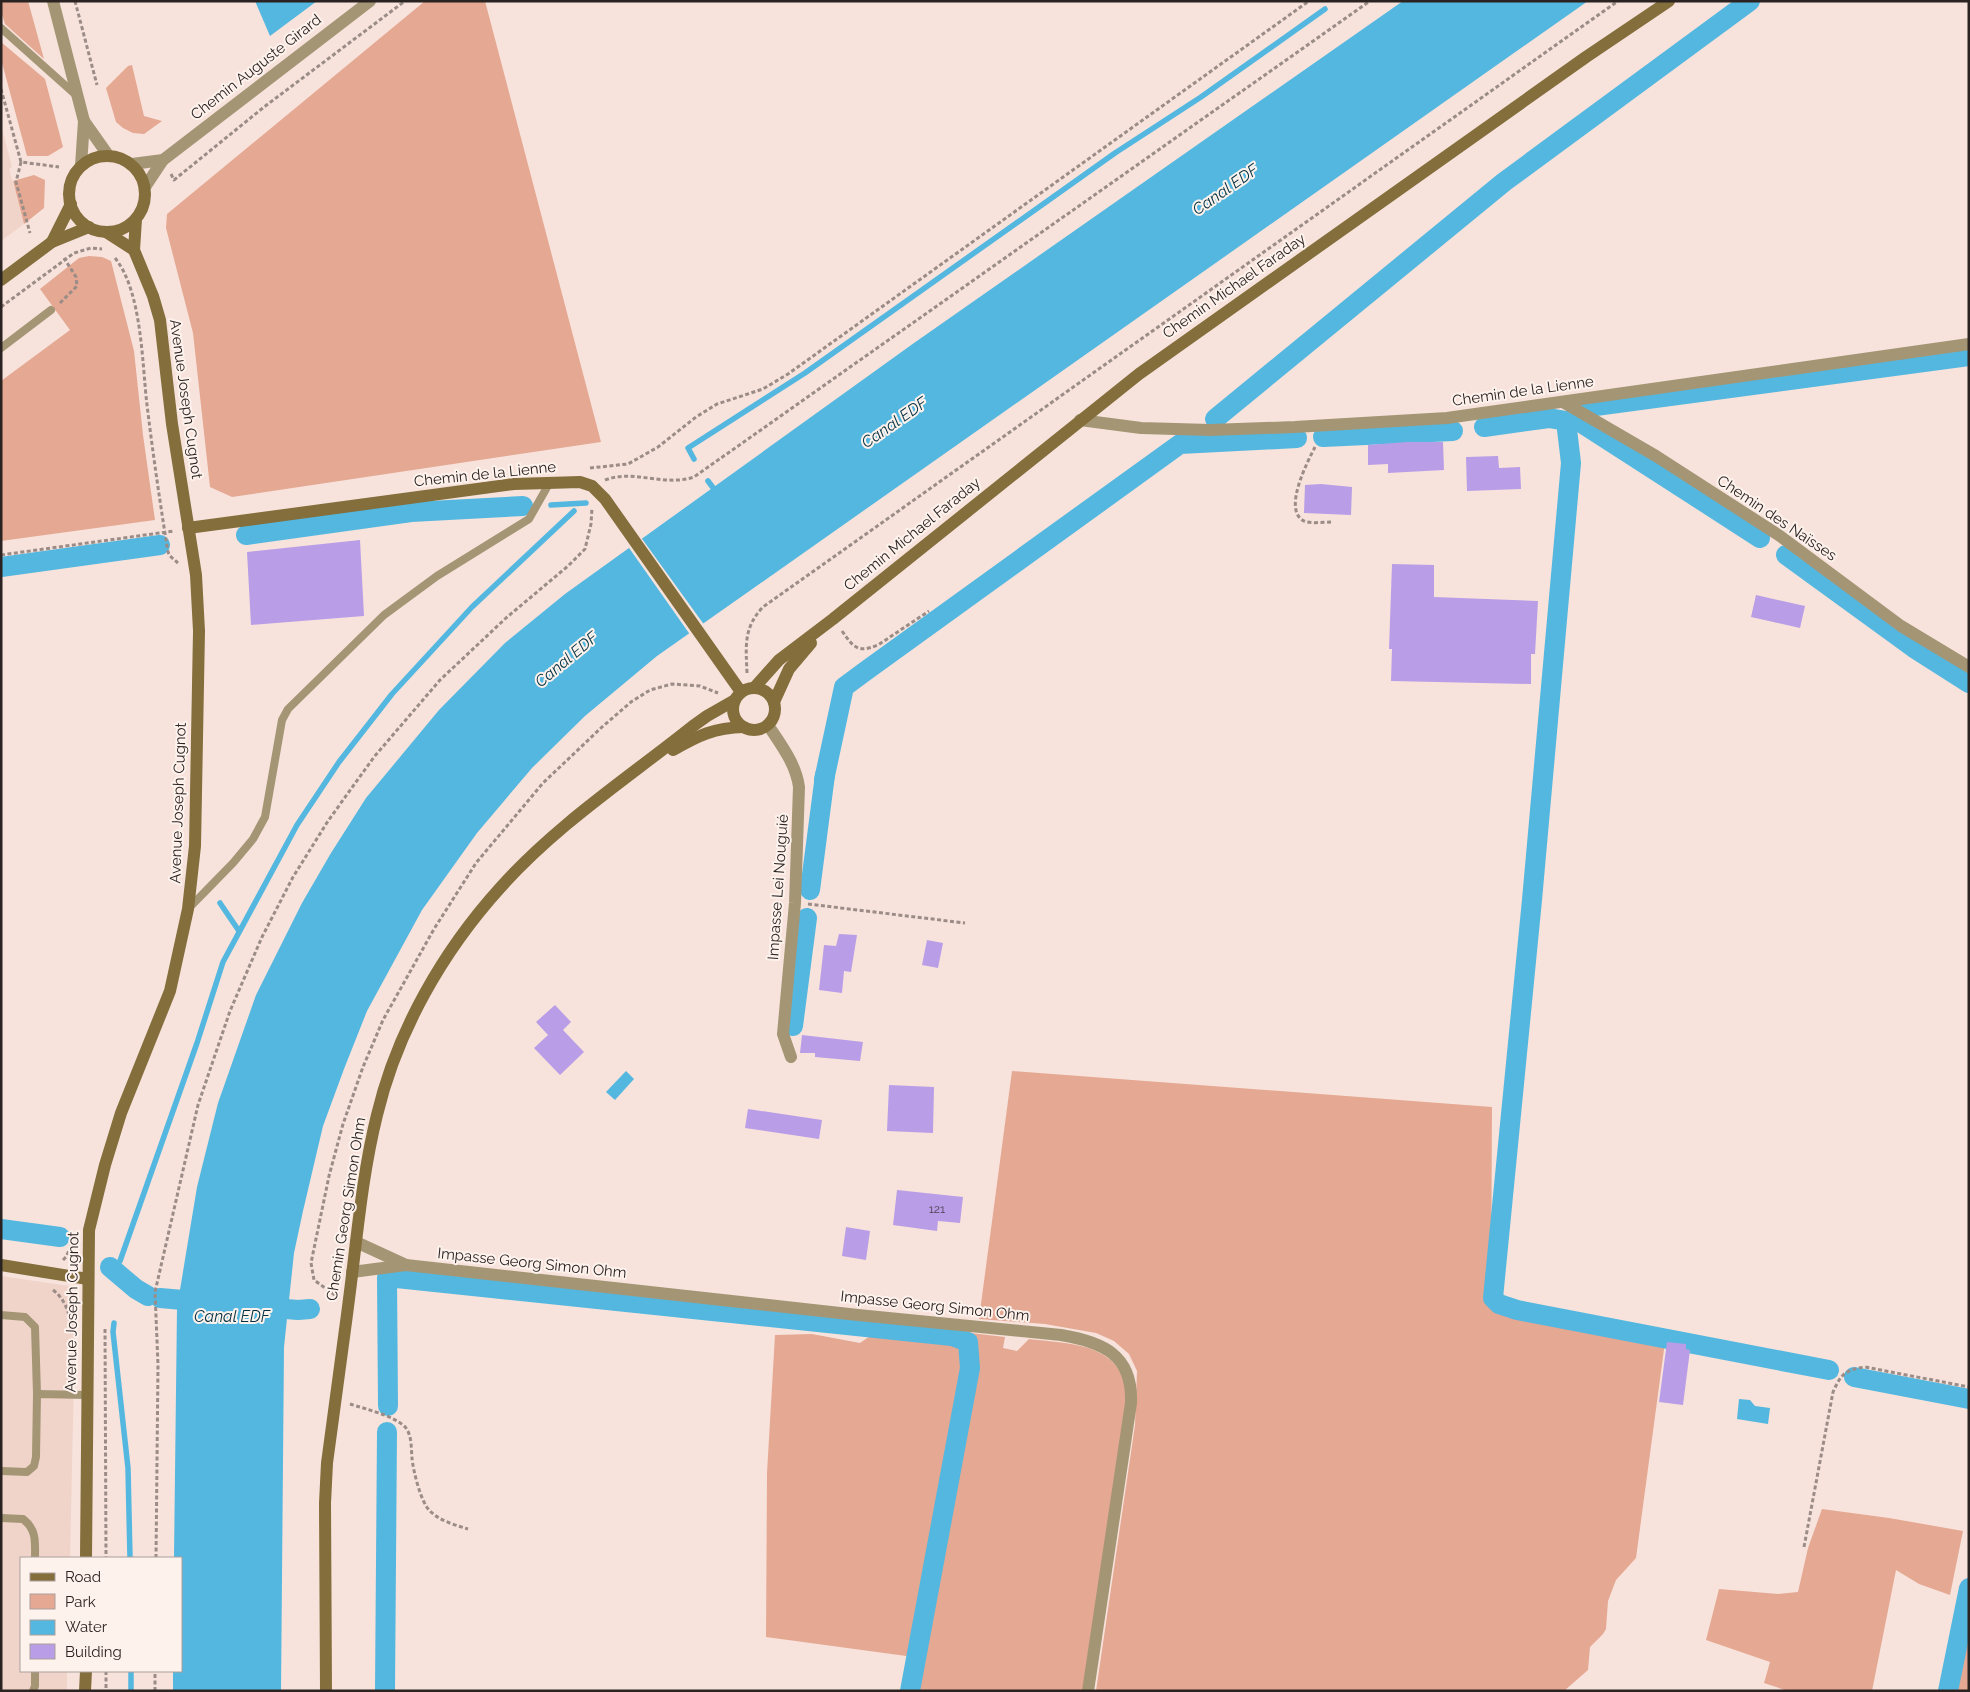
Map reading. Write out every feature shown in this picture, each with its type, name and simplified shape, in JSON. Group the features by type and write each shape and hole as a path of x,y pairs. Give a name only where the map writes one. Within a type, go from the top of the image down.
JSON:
{"main road":[{"name":"Chemin Michael Faraday","path":"745,692 779,660 1139,374 1586,57 1669,1"},
{"path":"106,232 127,226 136,219 142,210 145,198 143,179 132,164 121,158 108,155 98,156 82,166 74,174 69,194 71,204 74,213 89,227 106,232 134,250"},
{"path":"52,242 71,204"},
{"name":"Avenue Joseph Cugnot","path":"86,1557 89,1230 105,1165 121,1113 170,991 188,909 196,846 199,631 196,575 172,424 160,320 154,296 134,250 136,219"},
{"path":"1,280 52,242 89,227"},
{"name":"Chemin de la Lienne","path":"188,528 514,484 580,482 592,486"},
{"path":"592,486 605,499 722,667 745,692 767,692 774,702 775,715 768,726 756,730 744,727 739,723 733,712 745,692"},
{"name":"Chemin Michael Faraday","path":"774,702 785,675 793,663 833,619"},
{"name":"Chemin Georg Simon Ohm","path":"326,1691 326,1484 335,1399 365,1173 384,1090 399,1047 434,978 468,927 500,887 548,840 702,720 745,692"},
{"name":"Chemin Georg Simon Ohm","path":"639,770 702,734 719,729 744,727"},
{"path":"1,1265 88,1279"},
{"path":"85,1691 86,1672"}],"street":[{"path":"53,1 84,121 82,166"},
{"name":"Chemin Auguste Girard","path":"145,187 163,160 370,1"},
{"path":"84,121 108,155"},
{"path":"132,164 163,160"},
{"name":"Chemin de la Lienne","path":"1080,420 1141,428 1210,430 1448,418 1969,344"},
{"name":"Chemin des Naïsses","path":"1563,402 1656,456 1780,536 1901,626 1969,667"},
{"name":"Impasse Lei Nouguié","path":"768,726 788,755 798,778 800,802 795,902 783,1034 791,1056"},
{"name":"Impasse Georg Simon Ohm","path":"356,1242 406,1265"},
{"name":"Impasse Georg Simon Ohm","path":"352,1272 406,1265 858,1315 1061,1335 1086,1340 1106,1348 1118,1358 1128,1375 1131,1403 1088,1691"}],"lane":[{"path":"1,28 77,96"},
{"path":"1,348 51,310"},
{"path":"188,909 233,863 252,839 265,817 282,720 288,709 384,615 437,576 529,519 550,482"},
{"path":"1,1315 25,1317 35,1327 36,1394 36,1457 34,1466 27,1472 1,1471"},
{"path":"36,1394 87,1396"},
{"path":"1,1518 23,1519 32,1528 35,1535 35,1557"},
{"path":"33,1691 35,1672"}],"path":[{"path":"75,1 97,85"},
{"path":"174,180 264,107 405,1"},
{"path":"658,447 696,417 717,404 763,389 788,374 1310,1"},
{"path":"156,1557 158,1365 155,1292 198,1105 230,1011 262,937 293,877 328,821 374,757 440,680 506,618 561,572 584,549 591,524 592,486 617,476 682,481 694,477 1370,1"},
{"path":"745,692 748,629 755,615 763,608 1618,1"},
{"path":"1,89 20,162 16,182 30,233"},
{"path":"20,162 59,167"},
{"path":"1,307 64,258 87,249 97,248 106,251"},
{"path":"110,254 119,263 131,290 140,333 148,412 165,533 170,556 180,567"},
{"path":"51,310 77,286 76,277 64,258"},
{"path":"1315,447 1299,483 1296,508 1299,516 1304,521 1332,522"},
{"path":"1,555 165,533 188,528"},
{"path":"833,619 853,646 864,649 878,644 929,611"},
{"path":"795,902 965,923"},
{"path":"1804,1546 1833,1392 1838,1380 1849,1369 1865,1367 1969,1387"},
{"path":"335,1399 396,1421 406,1427 410,1435 412,1461 419,1488 428,1510 440,1519 468,1530"},
{"path":"106,1672 106,1691"},
{"path":"155,1672 155,1691"}],"shaded area":[{"path":"1,125 12,167 9,169 24,224 1,241"},
{"path":"1,1276 76,1287 70,1557 20,1557 20,1672 67,1672 67,1691 1,1691"}],"green space":[{"path":"1,1 28,1 44,59 5,24 1,11"},
{"path":"425,1 485,1 601,442 232,497 210,487 193,333 166,228 167,214"},
{"path":"1,42 45,79 63,147 48,156 27,156 1,59"},
{"path":"132,65 144,116 162,121 144,134 133,133 116,122 106,88 128,66"},
{"path":"34,175 45,180 44,208 24,224 13,181"},
{"path":"89,256 102,257 111,261 134,351 155,520 1,541 1,381 70,330 40,289 79,258"},
{"path":"1012,1071 1492,1107 1491,1298 1665,1342 1636,1558 1616,1580 1608,1601 1606,1629 1590,1647 1588,1670 1564,1691 1096,1691 1135,1425 1137,1371 1129,1354 1114,1341 1096,1333 1045,1324 979,1319"},
{"path":"883,1327 953,1331 1005,1337 1003,1348 1017,1351 1029,1339 1082,1346 1106,1356 1122,1376 1127,1399 1083,1691 916,1691 921,1658 766,1637 767,1473 775,1335 812,1334 860,1343"},
{"path":"1822,1509 1963,1531 1950,1595 1919,1584 1896,1570 1872,1691 1788,1691 1764,1683 1770,1662 1706,1640 1719,1589 1778,1594 1798,1592 1808,1548"},
{"path":"1969,1599 1969,1691 1950,1691"}],"water":[{"path":"255,1 317,1 270,36"},
{"name":"Canal EDF","path":"1403,1 1588,1 657,656 585,716 532,768 477,833 422,910 367,1011 323,1126 303,1211 294,1253 284,1347 281,1691 173,1691 173,1672 182,1672 182,1557 174,1557 177,1308 197,1187 218,1103 256,995 302,903 366,798 439,710 505,643 565,594 914,343"},
{"path":"626,1071 634,1079 615,1100 606,1092"},
{"path":"1739,1399 1750,1400 1755,1406 1770,1408 1768,1424 1737,1419"}],"pier":[{"path":"640,536 705,626 691,636 627,545"}],"building":[{"path":"1443,442 1444,470 1388,473 1388,464 1368,465 1368,445"},
{"path":"1498,456 1499,468 1520,467 1521,489 1467,491 1466,457"},
{"path":"1321,484 1352,487 1351,515 1304,513 1305,485"},
{"path":"360,540 364,616 251,625 247,552"},
{"path":"1392,564 1434,565 1434,597 1538,601 1535,654 1531,654 1531,684 1391,681 1392,649 1389,649"},
{"path":"1756,595 1805,606 1800,628 1751,617"},
{"path":"839,934 857,935 851,972 844,971 842,993 819,990 824,945 836,946"},
{"path":"927,940 943,943 938,968 922,965"},
{"path":"555,1005 571,1022 563,1030 584,1052 560,1075 534,1048 548,1035 536,1022"},
{"path":"802,1035 863,1042 860,1061 815,1057 815,1053 800,1053"},
{"path":"889,1085 934,1087 933,1133 887,1131"},
{"path":"748,1109 822,1120 819,1139 745,1128"},
{"path":"897,1190 963,1197 960,1223 938,1221 937,1231 893,1225"},
{"path":"846,1227 870,1231 866,1260 842,1256"},
{"path":"1667,1342 1686,1344 1686,1349 1690,1350 1683,1405 1659,1402"}],"waterway":[{"path":"1215,419 1504,182 1750,1"},
{"path":"694,459 688,448 805,373 1115,153 1201,97 1325,9"},
{"path":"1588,407 1969,356"},
{"path":"1484,427 1549,418 1566,421 1571,463 1532,900 1493,1298 1499,1304 1517,1310 1829,1370"},
{"path":"1566,421 1577,420 1760,538"},
{"path":"1323,437 1453,431"},
{"path":"824,780 844,687 867,670 1180,444 1297,438"},
{"path":"708,481 717,493"},
{"path":"551,505 586,503"},
{"path":"246,535 411,512 523,506"},
{"path":"120,1261 197,1043 223,962 297,825 339,762 392,694 472,607 574,511"},
{"path":"1,567 160,545"},
{"path":"1786,555 1914,648 1969,683"},
{"path":"810,890 825,775"},
{"path":"220,903 239,931"},
{"path":"793,1026 807,918"},
{"path":"1,1229 60,1237"},
{"path":"110,1267 136,1289 148,1296"},
{"path":"388,1406 387,1277 952,1336 968,1342 970,1368 910,1691"},
{"path":"160,1298 206,1302"},
{"path":"262,1307 310,1309"},
{"path":"114,1323 113,1332 128,1468 130,1557"},
{"path":"1854,1377 1969,1399"},
{"path":"385,1691 387,1432"},
{"path":"1948,1691 1969,1588"},
{"path":"131,1672 131,1691"}]}
